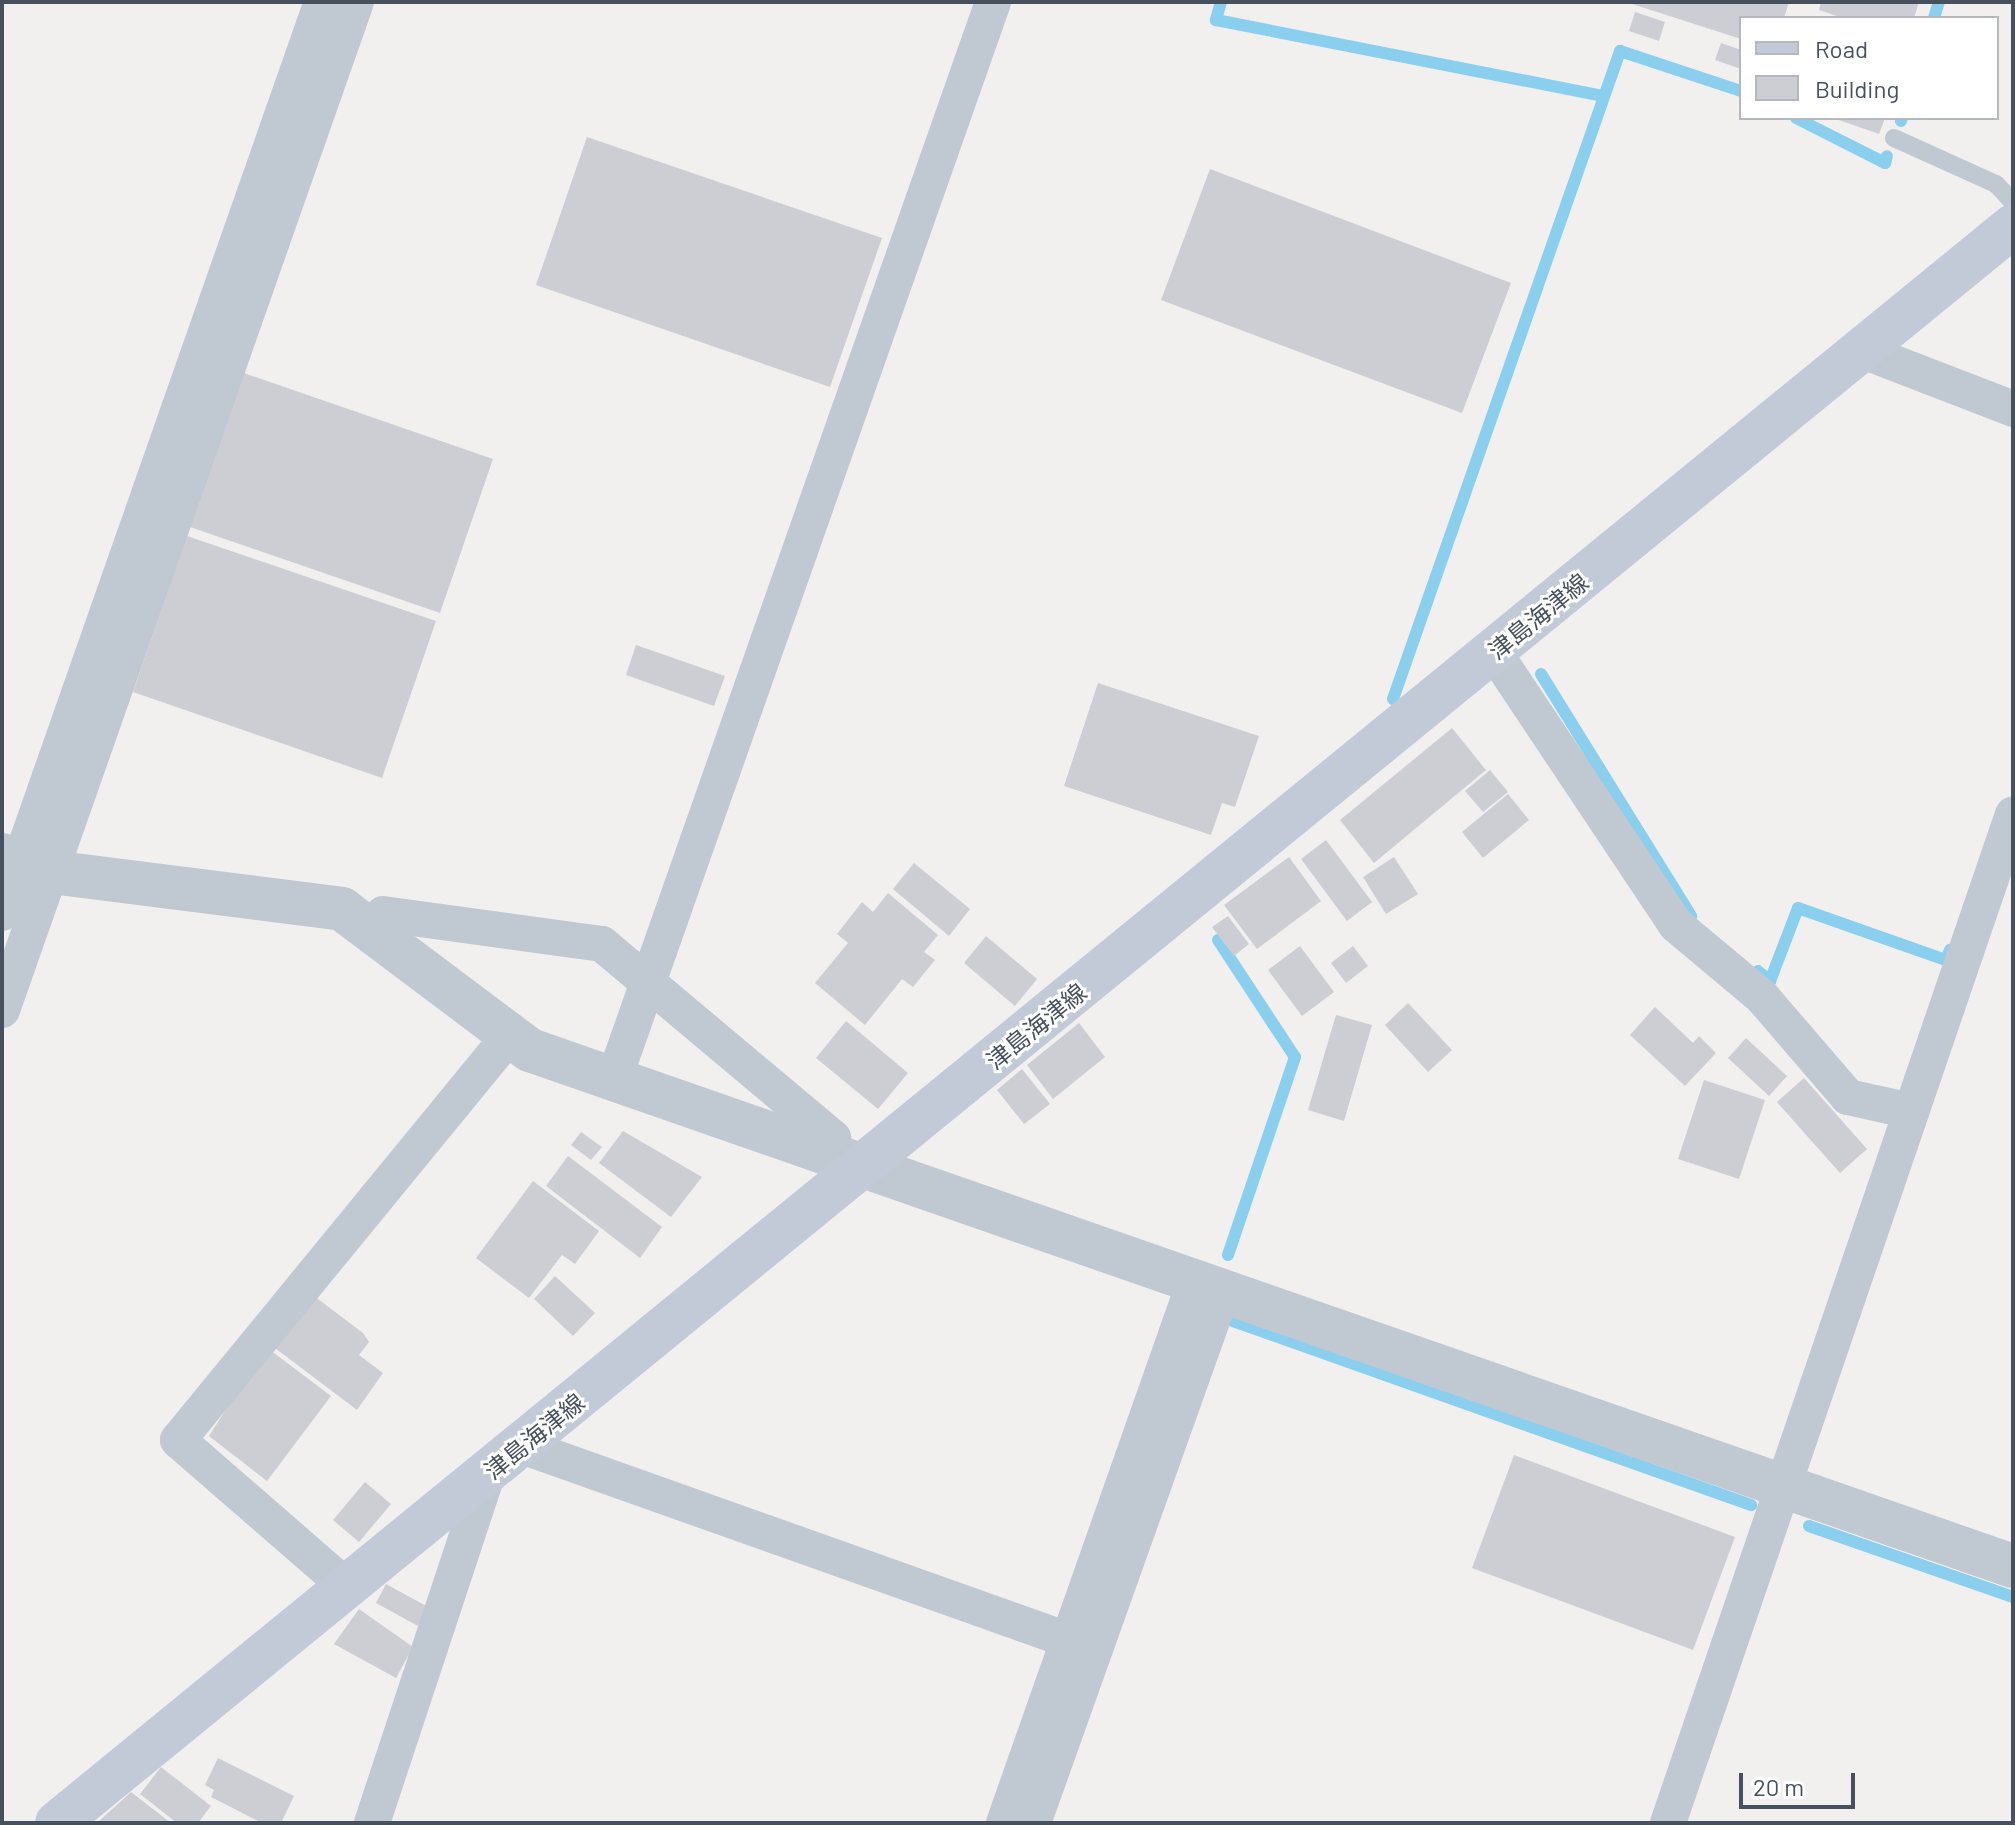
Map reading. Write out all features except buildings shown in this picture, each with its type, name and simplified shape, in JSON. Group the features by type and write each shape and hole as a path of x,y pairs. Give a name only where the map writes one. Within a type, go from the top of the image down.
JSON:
{"main road":[{"name":"津島海津線","path":"57,1823 522,1446 849,1151 1494,652 2013,226"}],"street":[{"path":"2,1010 24,863 322,2"},
{"path":"2,913 356,2"},
{"path":"614,1079 993,2"},
{"path":"1863,351 2013,409"},
{"path":"1494,652 1676,925 1762,997 1848,1097 1911,1111"},
{"path":"1668,1823 2013,814"},
{"path":"24,863 342,909 530,1050 849,1151 1209,1286 2013,1566"},
{"path":"383,914 584,939 648,978 849,1151"},
{"path":"347,1587 178,1440 510,1035"},
{"path":"1004,1823 1068,1640 1209,1286"},
{"path":"1033,1823 1209,1286"},
{"path":"522,1446 1068,1640"},
{"path":"372,1823 488,1473"}],"lane":[{"path":"1894,138 1996,184 2013,202"}],"waterway":[{"path":"1221,2 1216,20 1604,96"},
{"path":"1935,16 1939,2"},
{"path":"1393,699 1620,51 1739,90"},
{"path":"1800,120 1885,163 1887,156"},
{"path":"1541,674 1691,916"},
{"path":"1758,971 1770,981 1798,908 1946,960 1950,950"},
{"path":"1218,940 1295,1057 1228,1255"},
{"path":"1233,1321 1751,1505"},
{"path":"1809,1526 2013,1597"}]}
